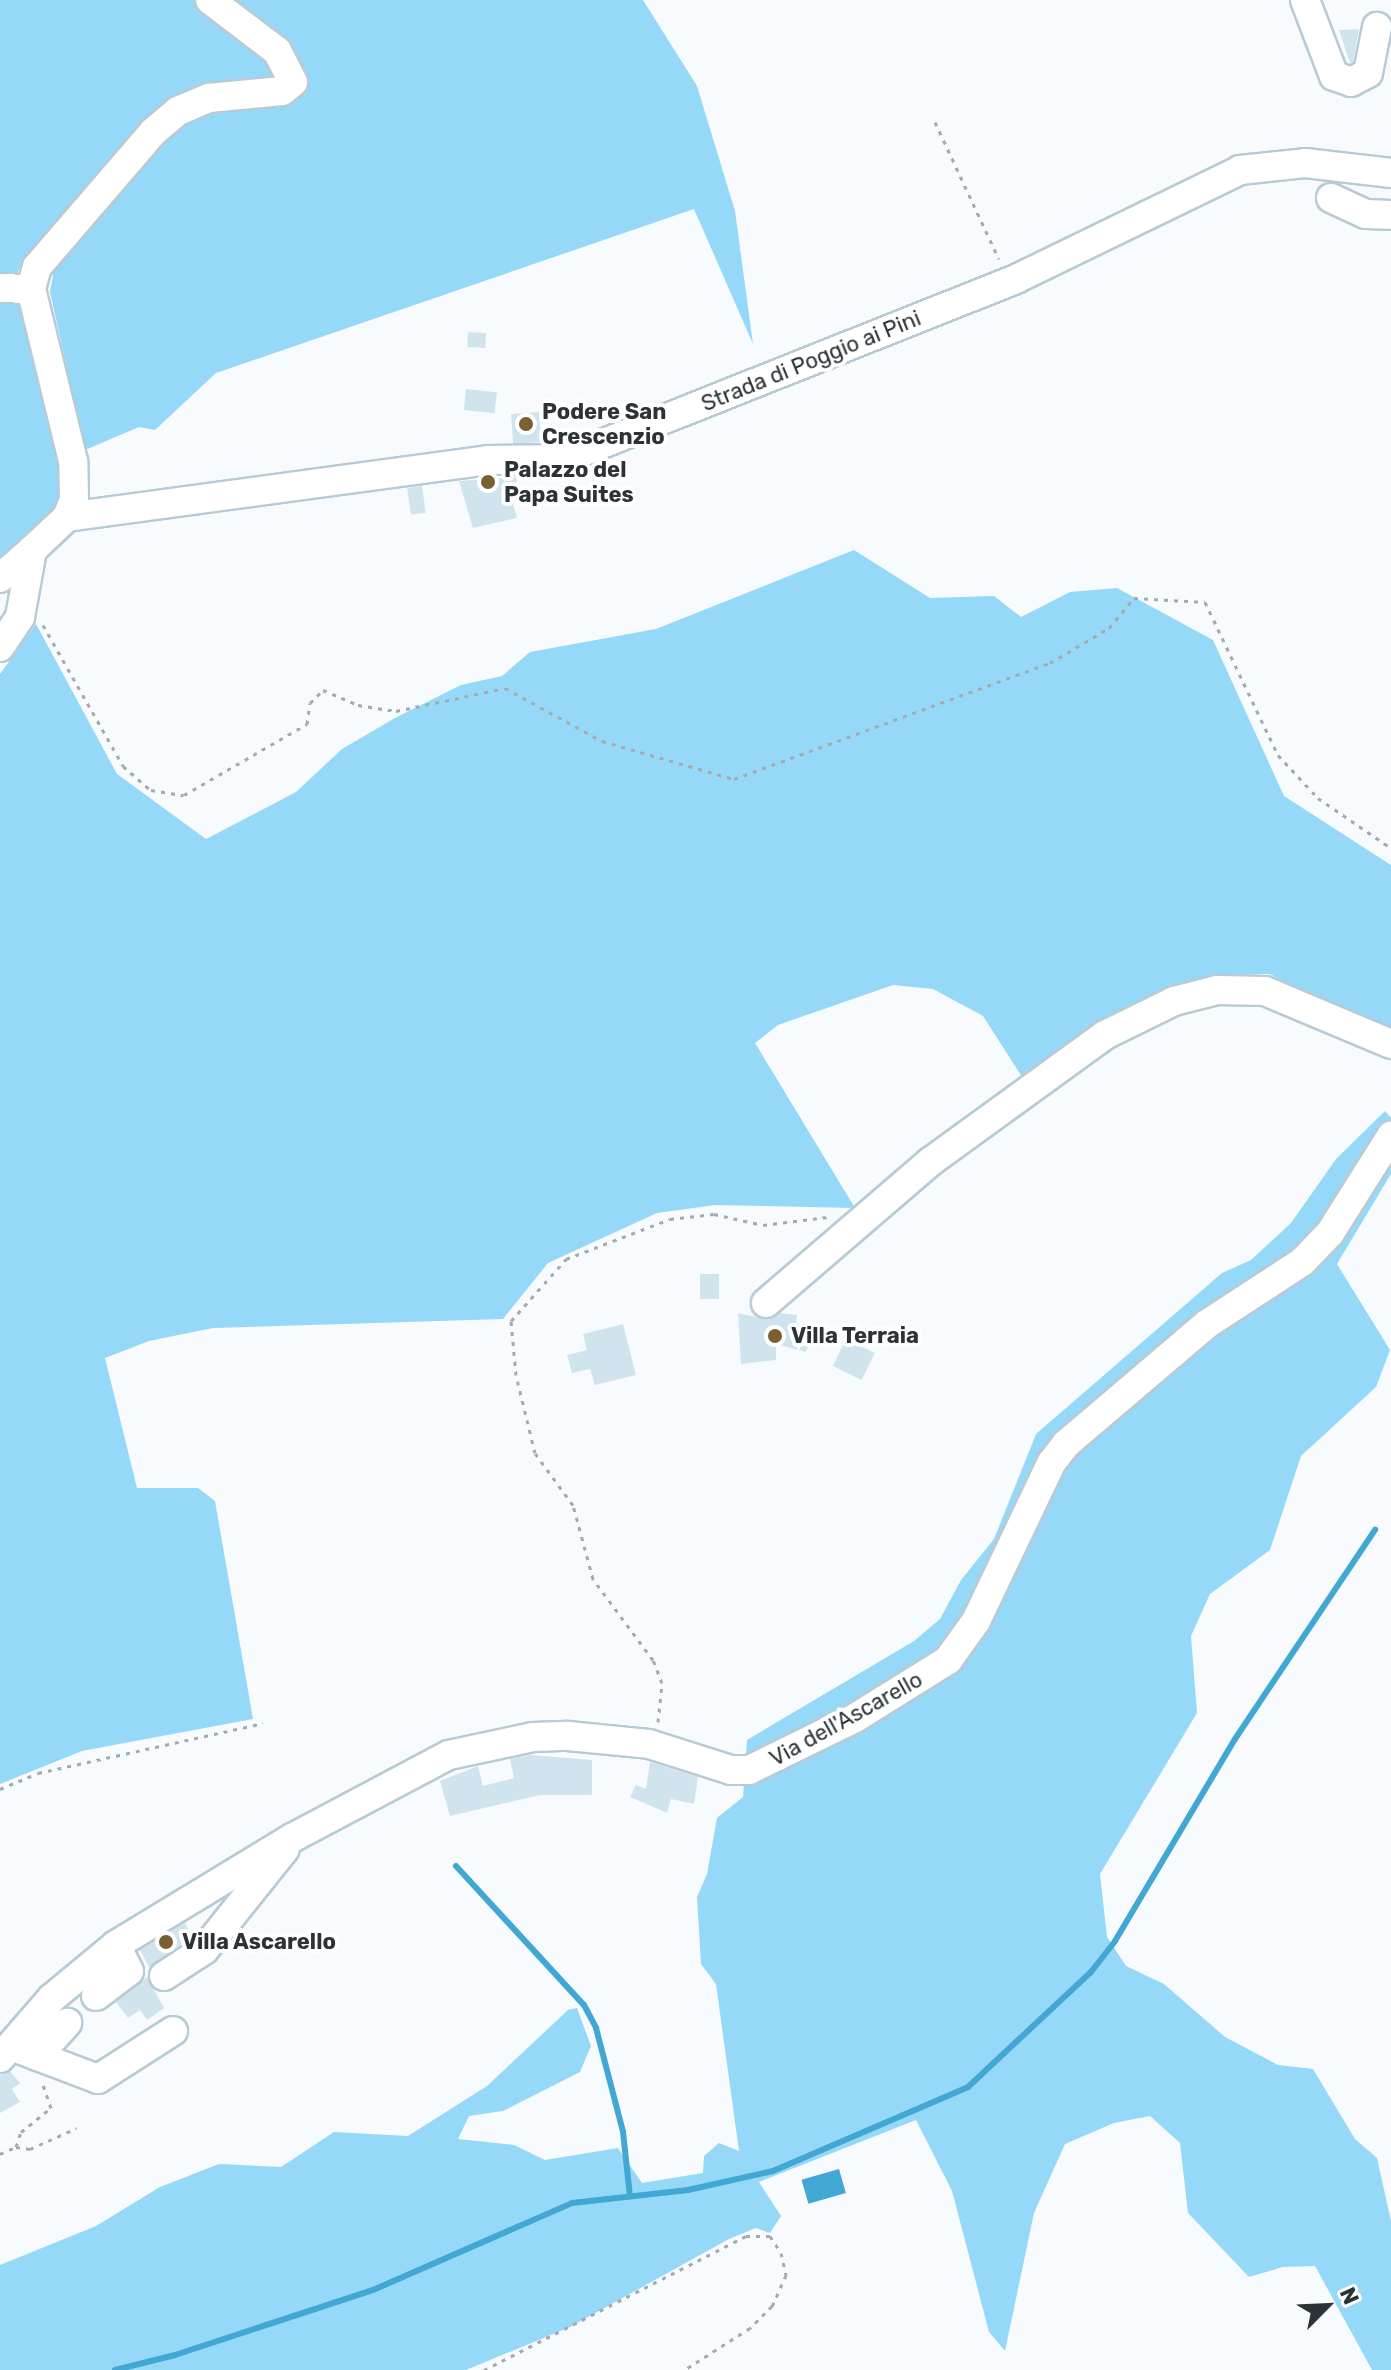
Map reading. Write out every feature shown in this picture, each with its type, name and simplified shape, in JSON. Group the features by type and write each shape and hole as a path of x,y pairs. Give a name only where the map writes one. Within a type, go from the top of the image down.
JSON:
{"street":[{"path":"0,578 67,517 74,500 73,461 31,289 52,245 153,132 178,111 209,98 282,91 293,82 277,51 210,0"},
{"path":"1305,0 1334,76 1351,82 1368,73 1377,27"},
{"name":"Strada di Poggio ai Pini","path":"67,517 479,461 564,459 1020,277 1240,170 1305,163 1391,173"},
{"path":"1331,198 1366,214 1391,215"},
{"path":"0,288 31,289"},
{"path":"0,647 20,617 32,550"},
{"path":"766,1303 930,1162 1105,1035 1174,1001 1217,990 1265,991 1391,1044"},
{"name":"Via dell'Ascarello","path":"13,2053 52,1998 116,1945 292,1838 449,1755 533,1737 649,1744 731,1770 749,1770 855,1718 948,1660 976,1621 1046,1475 1066,1444 1207,1324 1302,1262 1330,1233 1391,1136"},
{"path":"164,1976 204,1950 292,1838"},
{"path":"96,1996 129,1971 116,1945"},
{"path":"13,2053 67,2023"},
{"path":"13,2053 98,2079 173,2031"}],"path":[{"path":"935,122 998,258 1020,277"},
{"path":"20,617 47,626 123,766 151,790 184,795 307,724 310,703 323,690 358,705 396,711 505,688 602,741 734,779 1050,663 1109,628 1134,598 1205,602 1278,755 1318,798 1391,848"},
{"path":"649,1744 662,1710 662,1683 653,1660 593,1579 573,1505 535,1453 516,1375 511,1321 566,1259 670,1219 714,1214 763,1225 839,1215"},
{"path":"0,1789 38,1773 263,1723"},
{"path":"13,2053 42,2082 51,2108 21,2132 16,2147"},
{"path":"0,2154 16,2147 30,2149 77,2128"},
{"path":"484,2370 598,2317 746,2236 770,2236 786,2275 772,2306 750,2328 684,2370"}],"shaded area":[{"path":"0,0 643,0 697,86 735,211 753,344 694,209 216,373 155,430 139,427 85,450 50,292 55,264 65,251 27,252 15,278 68,462 60,511 0,572"},
{"path":"854,550 930,598 994,596 1021,617 1070,592 1117,588 1213,640 1284,796 1391,865 1391,1031 1343,1015 1270,974 1214,975 1172,988 1026,1083 983,1016 933,989 893,985 778,1025 755,1043 855,1208 715,1205 657,1213 548,1263 503,1319 213,1328 149,1341 105,1358 137,1488 198,1488 215,1501 253,1719 82,1751 0,1784 0,674 36,624 117,774 206,839 296,792 342,749 395,718 461,685 502,676 530,652 656,629"},
{"path":"1385,1111 1391,1118 1391,1174 1337,1264 1390,1350 1376,1387 1301,1456 1270,1550 1210,1594 1191,1636 1197,1713 1100,1874 1107,1937 1126,1966 1164,1984 1225,2037 1278,2065 1313,2069 1355,2139 1377,2158 1391,2221 1391,2370 1372,2370 1315,2266 1283,2267 1249,2277 1188,2213 1180,2143 1150,2116 1114,2123 1065,2144 1034,2213 1005,2351 989,2332 952,2191 916,2120 759,2182 781,2216 770,2233 756,2228 729,2239 570,2327 466,2370 0,2370 0,2265 96,2226 160,2187 219,2164 281,2167 334,2132 408,2136 487,2086 568,2010 577,2008 591,2046 580,2072 503,2111 469,2116 458,2139 514,2145 545,2160 618,2148 642,2183 703,2173 704,2156 719,2143 739,2151 716,1984 701,1964 697,1897 707,1874 717,1818 743,1797 747,1740 914,1641 940,1619 961,1580 994,1539 1036,1434 1222,1273 1251,1260 1291,1223 1336,1159"},
{"path":"839,2169 846,2193 808,2204 802,2180"}],"building":[{"path":"1359,29 1353,62 1350,63 1339,30"},
{"path":"468,332 486,333 485,348 467,347"},
{"path":"466,389 497,392 495,413 464,410"},
{"name":"Podere San Crescenzio","path":"539,412 541,442 513,444 511,414"},
{"path":"516,477 518,492 510,493 517,518 473,528 459,481"},
{"path":"422,486 426,513 411,515 407,488"},
{"path":"700,1274 719,1274 719,1299 700,1299"},
{"name":"Villa Terraia","path":"738,1313 768,1320 780,1313 797,1315 796,1323 814,1328 806,1352 776,1344 776,1360 741,1364"},
{"path":"623,1324 636,1375 595,1385 590,1369 572,1373 567,1355 587,1350 583,1334"},
{"path":"846,1339 875,1353 862,1380 833,1366"},
{"path":"530,1755 592,1760 592,1795 540,1795 450,1816 440,1781 478,1766 483,1786 514,1778 510,1759"},
{"path":"650,1762 698,1777 694,1804 671,1799 667,1813 630,1797 636,1785 646,1789"},
{"path":"185,1923 192,1937 149,1967 140,1950"},
{"path":"147,1977 164,2008 147,2020 140,2010 128,2018 116,2002"},
{"path":"10,2071 20,2083 12,2089 20,2102 0,2113 0,2075"}],"waterway":[{"path":"115,2370 175,2355 373,2290 572,2203 688,2190 773,2171 968,2087 1091,1972 1115,1941 1235,1739 1375,1530"},
{"path":"456,1866 584,2005 596,2028 623,2132 630,2196"}],"place":[{"name":"Podere San Crescenzio","path":"526,424"},
{"name":"Palazzo del Papa Suites","path":"488,482"},
{"name":"Villa Terraia","path":"775,1336"},
{"name":"Villa Ascarello","path":"166,1942"}]}
